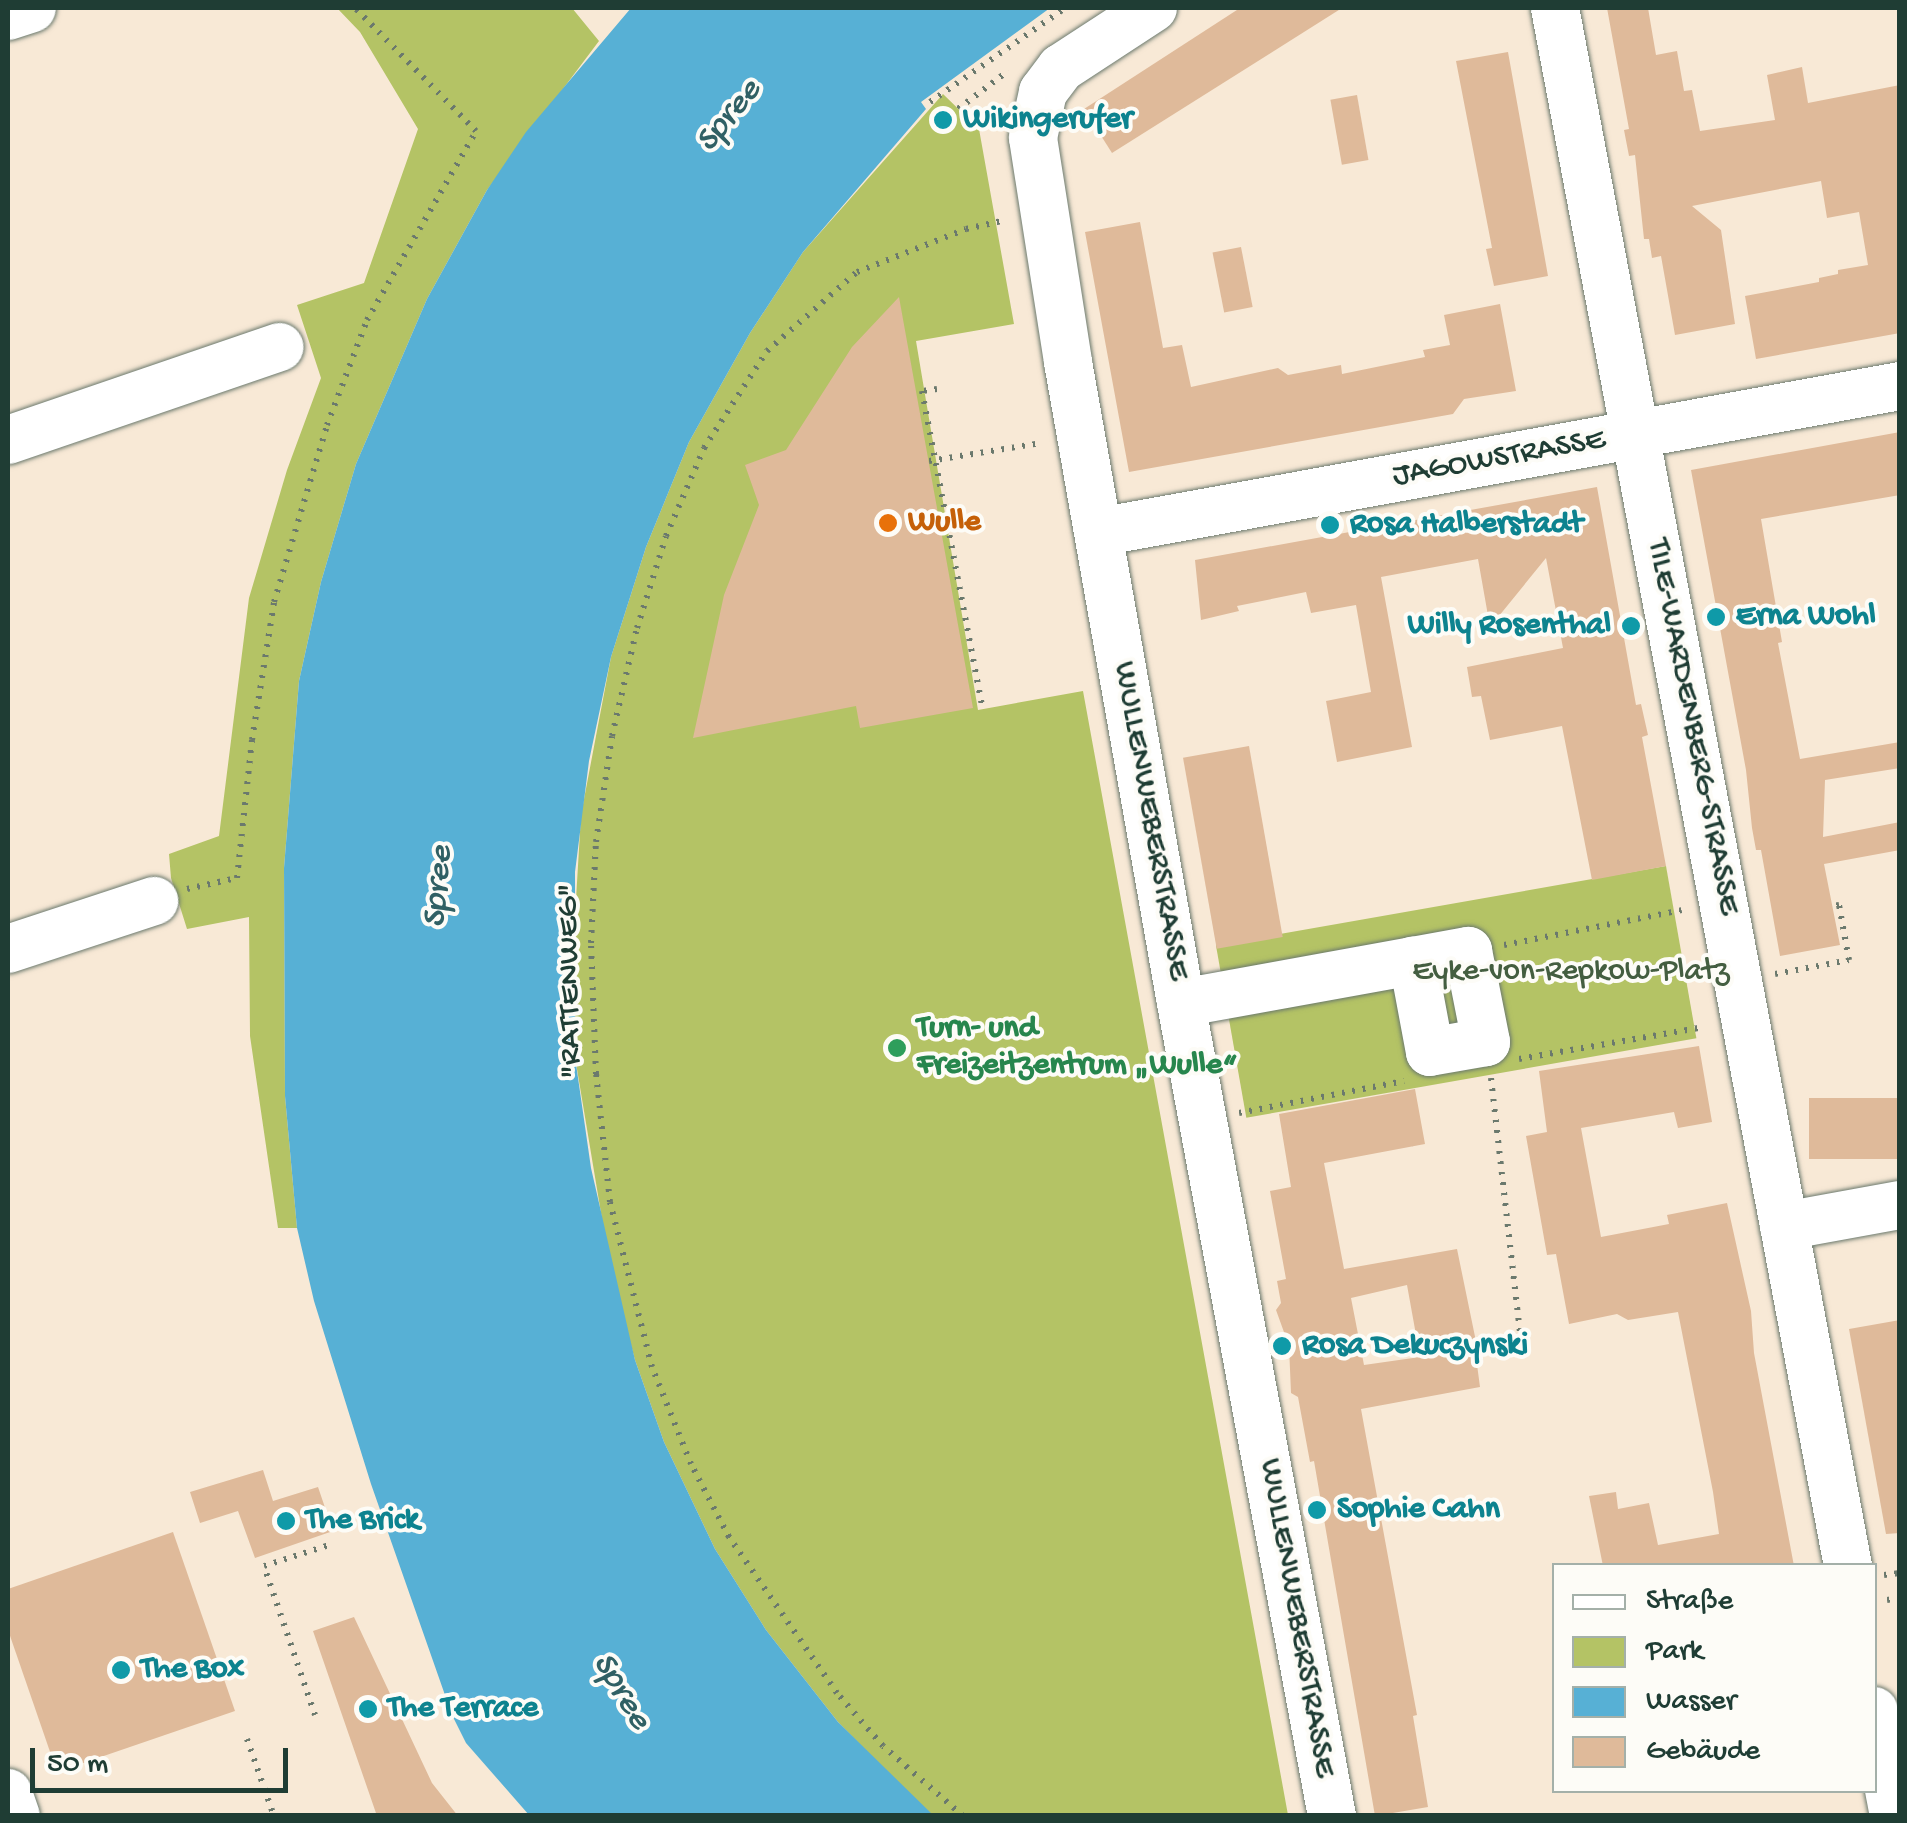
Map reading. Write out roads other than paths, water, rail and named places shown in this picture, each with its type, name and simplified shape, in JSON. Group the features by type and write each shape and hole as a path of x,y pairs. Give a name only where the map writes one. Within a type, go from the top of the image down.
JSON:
{"street":[{"path":"8,16 32,8"},
{"name":"WULLENWEBERSTRASSE","path":"1152,8 1039,66 1042,92 1033,138 1182,1004 1332,1816"},
{"name":"TILE-WARDENBERG-STRASSE","path":"1555,8 1784,1226 1863,1563"},
{"path":"8,440 279,347"},
{"name":"JAGOWSTRASSE","path":"1099,532 1900,386"},
{"path":"8,949 154,901"},
{"path":"1182,1004 1468,950 1486,1042 1430,1052 1413,961"},
{"path":"1784,1226 1900,1205"},
{"path":"1877,1727 1894,1816"},
{"path":"8,1793 16,1816"}],"water":[{"name":"Spree","path":"631,8 1050,8 921,102 926,109 803,252 750,333 689,442 646,547 611,657 589,761 575,872 575,1057 591,1168 635,1360 664,1442 715,1549 766,1630 838,1722 933,1815 529,1815 466,1743 452,1715 371,1484 314,1301 297,1228 285,1096 284,868 299,681 321,582 356,464 427,299 487,190 526,132"}],"place":[{"name":"Wikingerufer","path":"943,120"},
{"name":"Wulle","path":"888,523"},
{"name":"Rosa Halberstadt","path":"1330,525"},
{"name":"Erna Wohl","path":"1716,617"},
{"name":"Willy Rosenthal","path":"1631,626"},
{"name":"Turn- und Freizeitzentrum „Wulle“","path":"897,1048"},
{"name":"Rosa Dekuczynski","path":"1282,1346"},
{"name":"Sophie Cahn","path":"1317,1510"},
{"name":"The Brick","path":"286,1521"},
{"name":"The Box","path":"121,1670"},
{"name":"The Terrace","path":"368,1709"}],"park label":[{"name":"Eyke-von-Repkow-Platz","path":"1571,972"}]}
